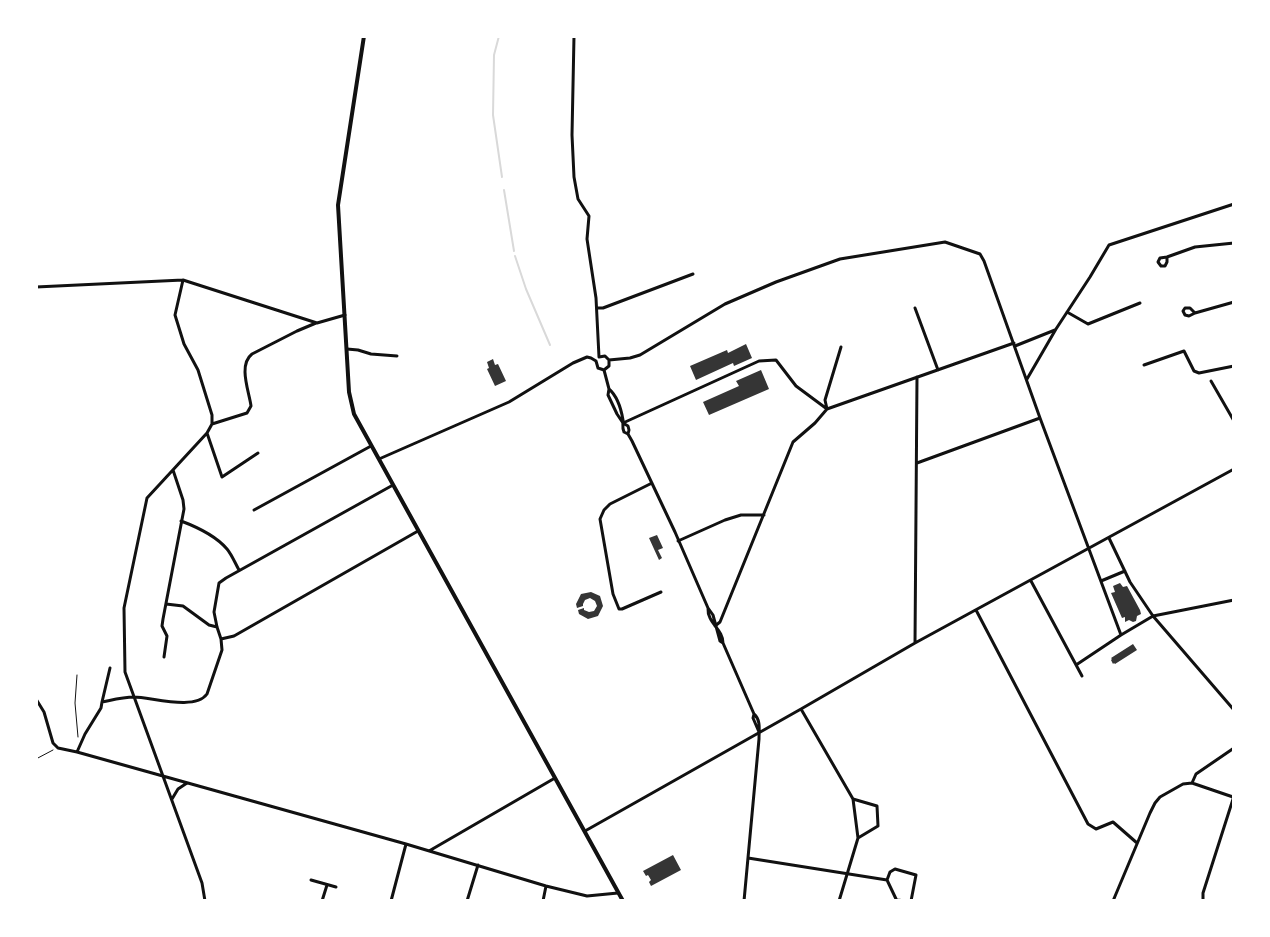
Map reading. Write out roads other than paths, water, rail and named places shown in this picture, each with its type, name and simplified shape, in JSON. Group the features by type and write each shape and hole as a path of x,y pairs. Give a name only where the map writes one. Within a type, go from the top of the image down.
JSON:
{"street":[{"path":"364,36 338,205 351,405 378,459 623,901"},
{"path":"574,36 572,129 574,177 578,199 589,216 586,239 597,308 597,359 598,368 604,370"},
{"path":"1027,380 1056,329 1109,245 1234,204"},
{"path":"378,459 509,402 573,363 587,357 597,359 605,356 609,360 640,355 725,304 776,282 840,259 945,242 980,254 984,261 1121,635"},
{"path":"1167,257 1195,247 1234,244"},
{"path":"597,308 603,308 693,274"},
{"path":"36,287 183,280 317,323"},
{"path":"183,280 175,315 184,344 198,370 212,415 212,424 207,432 147,498 124,608 126,672 202,883 205,901"},
{"path":"1195,313 1234,302"},
{"path":"1068,312 1088,324 1140,303"},
{"path":"915,308 938,370"},
{"path":"212,424 247,412 250,409 251,403 244,369 248,357 297,331 345,315"},
{"path":"715,626 720,622 794,442 827,409 1015,345 1056,329"},
{"path":"827,409 825,400 841,346"},
{"path":"347,349 371,354 397,356"},
{"path":"1144,365 1184,351 1194,371 1200,373 1234,366"},
{"path":"604,370 609,366 609,360"},
{"path":"623,423 760,361 776,360 796,386 827,409"},
{"path":"604,370 609,389 608,395 623,423 624,432 628,434 652,483 708,608 708,614 723,640 754,714 753,718 759,732 744,901"},
{"path":"915,643 917,377"},
{"path":"1211,381 1234,421"},
{"path":"917,463 1040,418"},
{"path":"207,432 222,477 258,453"},
{"path":"254,510 371,446"},
{"path":"585,831 915,643 1234,469"},
{"path":"164,657 167,636 162,626 184,509 173,470"},
{"path":"652,483 610,504 604,510 600,519 613,594 619,609 661,592"},
{"path":"102,702 134,697 172,702 197,701 204,698 222,650 214,612 219,584 239,570 393,485"},
{"path":"678,541 741,515 764,515"},
{"path":"181,521 198,528 221,543 239,570"},
{"path":"221,640 234,636 418,531"},
{"path":"1109,538 1130,582 1153,616 1234,710"},
{"path":"1101,581 1125,571"},
{"path":"1031,581 1082,676"},
{"path":"1076,665 1153,616 1234,600"},
{"path":"166,604 183,606 210,626 217,627"},
{"path":"976,610 1088,824 1096,829 1114,822 1137,843"},
{"path":"77,752 101,708 110,668"},
{"path":"36,698 44,712 53,743 58,748 406,844 546,886 586,896 618,893"},
{"path":"801,709 853,800 858,838 839,901"},
{"path":"1192,783 1196,774 1234,748"},
{"path":"429,851 555,778"},
{"path":"171,799 178,789 187,783"},
{"path":"1113,901 1150,813 1157,801 1160,797 1183,784 1192,783 1234,796 1203,893 1203,901"},
{"path":"853,800 877,806 878,826 858,838"},
{"path":"391,901 406,844"},
{"path":"748,858 887,880"},
{"path":"467,901 478,865"},
{"path":"906,901 897,901 887,880 890,872 895,870 916,875 911,901"},
{"path":"311,880 336,887"},
{"path":"322,901 327,884"},
{"path":"543,901 546,886"}],"waterway":[{"path":"499,36 494,55 493,115 502,177"},
{"path":"504,190 514,251"},
{"path":"515,256 526,289 550,345"}]}
